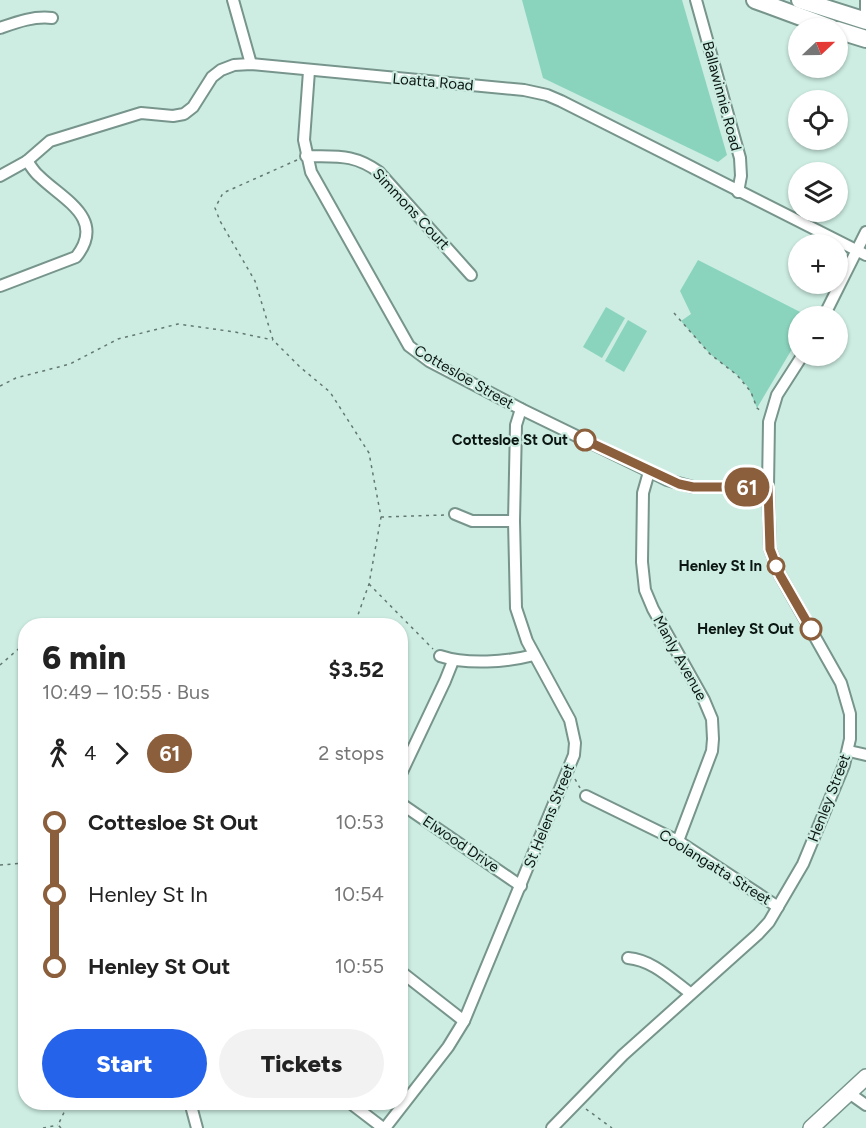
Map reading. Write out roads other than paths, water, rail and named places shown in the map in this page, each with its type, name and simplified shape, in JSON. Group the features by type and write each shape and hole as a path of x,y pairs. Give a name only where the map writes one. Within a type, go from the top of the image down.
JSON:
{"main road":[{"path":"755,0 804,18"},
{"path":"800,0 866,22"},
{"path":"848,33 866,39"},
{"path":"811,1128 866,1077"}],"street":[{"path":"233,0 251,64"},
{"name":"Ballawinnie Road","path":"696,0 740,158 741,176 738,192"},
{"path":"866,0 866,22"},
{"path":"0,28 23,20 40,17 52,18"},
{"name":"Loatta Road","path":"0,176 27,161 50,141 141,112 173,116 184,114 193,107 212,77 221,70 234,65 251,64 536,92 561,101 862,253"},
{"name":"Cottesloe Street","path":"309,70 304,140 311,172 409,346 429,361 521,409 667,480 693,487 768,487"},
{"name":"Simmons Court","path":"306,156 354,157 366,163 378,172 471,276"},
{"path":"0,286 76,257 83,248 87,236 81,214 73,204 38,175 27,161"},
{"path":"830,306 862,253 866,232"},
{"name":"Henley Street","path":"552,1128 623,1055 769,922 803,864 849,751 851,728 845,693 780,575 770,549 769,422 777,395 796,366"},
{"name":"St Helens Street","path":"408,1098 448,1047 464,1022 574,755 574,731 570,720 534,655 522,630 516,608 514,521 516,425 521,409"},
{"name":"Manly Avenue","path":"649,472 643,493 642,561 645,590 652,609 704,700 713,729 712,751 678,841"},
{"path":"455,514 472,521 514,521"},
{"path":"440,656 453,660 513,660 534,655"},
{"path":"408,760 453,660"},
{"path":"849,751 866,755"},
{"name":"Coolangatta Street","path":"586,796 678,841 778,907"},
{"name":"Elwood Drive","path":"408,808 521,886"},
{"path":"627,958 649,963 690,993"},
{"path":"408,977 464,1022"},
{"path":"849,1093 866,1105"},
{"path":"192,1110 197,1128"},
{"path":"360,1110 384,1128"},
{"name":"St Helens Street","path":"384,1128 398,1110"}],"place":[{"name":"Cottesloe St Out","path":"585,440"},
{"name":"Henley St In","path":"776,566"},
{"name":"Henley St Out","path":"811,629"}]}
